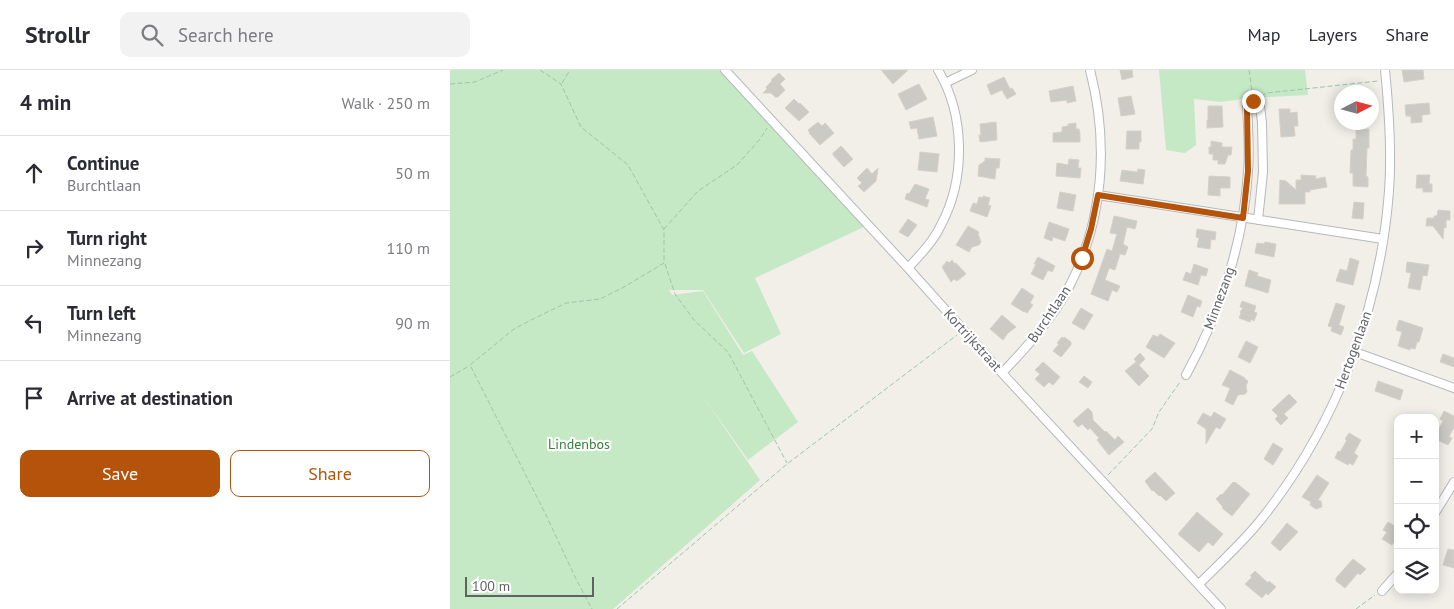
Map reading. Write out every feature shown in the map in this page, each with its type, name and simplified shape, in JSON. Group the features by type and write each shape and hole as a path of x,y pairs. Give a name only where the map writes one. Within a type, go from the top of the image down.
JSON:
{"street":[{"name":"Kortrijkstraat","path":"725,70 1002,373 1222,609"},
{"path":"908,268 926,249 941,225 954,187 959,158 960,135 956,114 945,82 938,70"},
{"path":"945,82 972,70"},
{"name":"Burchtlaan","path":"1002,373 1030,344 1068,289 1082,258 1091,229 1102,163 1101,130 1096,92 1090,70"},
{"name":"Hertogenlaan","path":"1198,584 1258,523 1280,494 1323,425 1355,352 1371,300 1383,239 1389,190 1389,112 1385,70"},
{"path":"1253,101 1260,106 1262,123 1263,172 1258,220"},
{"name":"Minnezang","path":"1186,375 1211,324 1224,291 1243,218 1248,171 1247,106 1253,101"},
{"path":"1098,195 1383,239"},
{"path":"1355,352 1454,388"},
{"path":"1439,506 1454,482"},
{"path":"1382,590 1394,577"}],"path":[{"path":"450,84 475,82 503,70"},
{"path":"540,70 561,84 580,127 628,165 664,230 664,263 675,294 694,320 728,352 787,464"},
{"path":"561,84 570,70"},
{"path":"1249,70 1253,101 1267,93 1386,80"},
{"path":"664,230 698,191 737,165 760,139 772,121"},
{"path":"450,378 470,365 514,329 566,303 600,298 624,287 664,263"},
{"path":"617,609 787,464 963,330"},
{"path":"470,365 592,609"},
{"path":"1103,481 1152,429 1159,412 1186,375"},
{"path":"1356,609 1382,590"}],"green space":[{"name":"Lindenbos","path":"450,70 721,70 866,226 755,278 781,334 744,353 703,290 669,290 672,295 703,291 743,355 752,351 798,422 748,460 700,392 760,480 613,609 450,609"},
{"path":"1159,70 1305,70 1308,95 1249,98 1221,102 1194,99 1196,145 1185,153 1166,150"}],"building":[{"path":"881,70 908,70 893,84"},
{"path":"1120,70 1132,70 1133,77 1122,80"},
{"path":"1402,70 1423,70 1424,79 1404,82"},
{"path":"779,73 785,79 780,84 785,90 778,97 771,93 763,93 771,80"},
{"path":"1004,77 1010,89 1012,88 1016,94 1007,99 1002,90 991,95 987,85"},
{"path":"919,84 927,99 906,110 898,94"},
{"path":"1073,86 1076,101 1067,103 1067,100 1051,102 1049,91"},
{"path":"1131,96 1135,114 1121,116 1118,98"},
{"path":"794,99 809,112 799,121 785,108"},
{"path":"1429,103 1430,114 1422,115 1422,122 1411,123 1411,116 1406,116 1405,105"},
{"path":"1208,106 1222,106 1223,127 1207,128"},
{"path":"1279,109 1290,109 1290,113 1297,112 1298,126 1294,126 1295,136 1281,137"},
{"path":"933,117 937,136 919,139 917,128 911,129 909,122"},
{"path":"818,122 822,126 825,123 834,133 820,145 808,130"},
{"path":"996,122 997,140 980,142 980,124"},
{"path":"1076,123 1076,129 1079,129 1080,142 1053,142 1053,133 1062,132 1062,127"},
{"path":"1356,130 1369,130 1366,176 1368,177 1368,187 1353,186 1353,173 1350,173 1351,150 1353,150 1353,139 1356,139"},
{"path":"1127,131 1141,131 1139,149 1126,149"},
{"path":"1211,141 1222,143 1222,147 1232,147 1231,155 1228,155 1225,164 1218,164 1218,160 1213,160 1213,154 1209,154"},
{"path":"841,146 853,159 844,167 833,155"},
{"path":"920,152 939,154 937,172 918,170"},
{"path":"985,158 1000,159 999,168 996,168 995,179 978,176 979,165 985,161"},
{"path":"1069,159 1079,160 1078,168 1081,168 1080,178 1056,176 1057,163 1068,165"},
{"path":"867,168 872,174 878,168 876,181 864,192 858,186 862,183 857,178"},
{"path":"1138,169 1145,170 1143,184 1120,181 1122,170 1137,172"},
{"path":"1301,175 1316,176 1315,179 1325,177 1327,187 1305,192 1305,204 1279,204 1280,180 1286,181 1296,190 1296,180 1301,180"},
{"path":"1417,175 1430,175 1429,184 1432,184 1432,192 1423,192 1423,188 1416,188"},
{"path":"1209,176 1230,177 1230,188 1220,188 1220,196 1208,195"},
{"path":"915,184 929,189 925,199 929,200 927,207 905,199 907,193 909,194"},
{"path":"1060,192 1076,195 1073,211 1057,208"},
{"path":"983,196 990,198 988,205 991,206 987,217 970,211 973,203 977,204 979,197 983,198"},
{"path":"1354,202 1364,203 1363,219 1352,218"},
{"path":"1438,210 1450,211 1450,220 1446,220 1443,239 1433,226 1426,226 1427,218 1437,216"},
{"path":"1114,216 1137,221 1135,229 1127,227 1123,244 1128,247 1125,255 1120,254 1115,270 1109,268 1105,280 1120,286 1117,292 1112,290 1108,301 1091,294 1107,249 1112,251 1117,234 1110,233"},
{"path":"908,219 917,225 908,237 899,232"},
{"path":"1049,222 1069,229 1065,241 1053,237 1052,241 1044,238"},
{"path":"968,226 979,232 981,242 979,245 972,247 969,252 956,245"},
{"path":"1197,229 1216,232 1215,240 1211,239 1210,249 1197,247 1199,238 1196,237"},
{"path":"1265,242 1276,244 1274,257 1255,253 1257,243 1264,244"},
{"path":"1038,257 1055,266 1052,272 1048,270 1043,280 1031,274"},
{"path":"1350,258 1359,261 1353,285 1336,281 1340,269 1347,271"},
{"path":"952,260 966,274 957,281 954,279 951,282 942,267 947,261 949,263"},
{"path":"1407,262 1429,265 1427,276 1423,275 1420,290 1408,288 1411,273 1406,272"},
{"path":"1194,264 1208,269 1206,276 1201,275 1198,285 1183,280 1186,272 1191,274"},
{"path":"1249,270 1258,273 1257,276 1271,280 1268,293 1245,286"},
{"path":"1022,288 1034,296 1030,303 1033,305 1027,313 1011,304"},
{"path":"1188,295 1202,301 1200,307 1197,306 1193,317 1181,312"},
{"path":"1242,301 1256,306 1254,312 1257,313 1254,321 1251,319 1250,322 1239,318 1243,308 1240,307"},
{"path":"1336,303 1345,306 1339,325 1344,327 1341,335 1331,331 1332,327 1328,326"},
{"path":"1081,308 1093,315 1084,330 1072,323"},
{"path":"1002,315 1016,327 1003,340 990,329"},
{"path":"1399,320 1423,328 1415,349 1411,348 1410,350 1398,346 1402,332 1396,330"},
{"path":"1160,334 1175,343 1164,358 1146,347 1153,335 1158,337"},
{"path":"1062,337 1071,342 1071,345 1061,357 1053,351"},
{"path":"1246,341 1258,347 1250,363 1238,357"},
{"path":"1140,353 1145,359 1139,365 1134,359"},
{"path":"1443,354 1454,358 1454,367 1440,362"},
{"path":"1043,362 1060,377 1053,385 1049,382 1044,387 1035,379 1040,374 1035,370"},
{"path":"1136,362 1149,376 1139,386 1125,371"},
{"path":"1230,370 1248,381 1246,386 1247,392 1238,395 1233,405 1225,401 1230,388 1222,385"},
{"path":"1084,376 1092,382 1088,388 1079,382"},
{"path":"1378,381 1403,390 1400,400 1375,391"},
{"path":"1289,394 1297,402 1284,414 1288,418 1281,425 1275,419 1278,416 1272,410"},
{"path":"1088,408 1092,412 1093,420 1105,432 1115,440 1118,436 1124,442 1109,455 1097,440 1099,438 1090,428 1088,430 1082,424 1078,427 1073,421"},
{"path":"1444,411 1454,416 1454,427 1449,437 1452,438 1448,445 1439,441 1439,428 1443,421 1440,419"},
{"path":"1214,412 1226,419 1220,429 1216,427 1206,444 1206,429 1197,423 1203,413 1211,417"},
{"path":"1349,433 1361,440 1354,453 1358,456 1353,465 1349,463 1348,465 1335,458 1347,440 1345,439"},
{"path":"1273,443 1283,449 1273,465 1264,459"},
{"path":"1155,472 1175,493 1166,501 1152,491 1145,481"},
{"path":"1317,475 1329,483 1318,500 1321,501 1322,507 1316,509 1310,505 1311,502 1302,497"},
{"path":"1233,482 1250,494 1232,516 1222,508 1216,499"},
{"path":"1197,512 1223,534 1213,546 1208,542 1199,552 1178,534"},
{"path":"1388,522 1394,526 1394,542 1392,545 1382,539 1387,532 1383,530"},
{"path":"1287,523 1298,532 1280,551 1271,543"},
{"path":"1448,549 1454,550 1454,568 1443,565"},
{"path":"1353,559 1366,569 1360,575 1358,573 1345,588 1336,581 1336,578"},
{"path":"1255,571 1268,583 1269,581 1276,587 1262,598 1245,584"}],"route":[{"path":"1082,258 1091,229 1098,195 1243,218 1248,171 1247,106 1253,101"}]}
